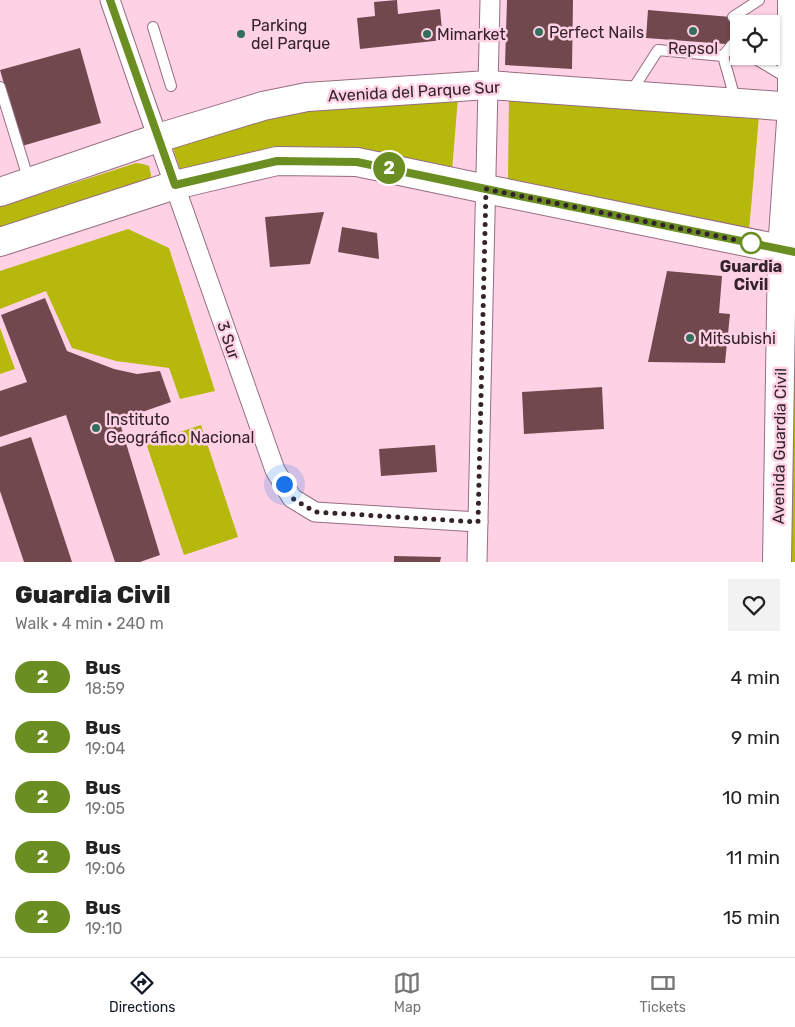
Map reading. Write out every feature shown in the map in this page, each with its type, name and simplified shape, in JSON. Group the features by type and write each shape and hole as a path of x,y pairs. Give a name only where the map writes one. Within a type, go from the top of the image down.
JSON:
{"main road":[{"name":"Avenida Guardia Civil","path":"777,562 793,98 792,0"},
{"name":"Avenida del Parque Sur","path":"0,192 158,138 263,106 307,97 488,85 736,103 793,98"},
{"path":"0,242 175,185 277,161 357,162 788,251"}],"street":[{"name":"3 Sur","path":"110,0 275,470 292,498 315,512 478,522"},
{"path":"477,562 490,0"}],"lane":[{"path":"737,15 759,0"},
{"path":"154,27 171,86"},
{"path":"629,95 658,50 722,56 730,50"},
{"path":"722,56 736,103"},
{"path":"760,65 793,98"},
{"path":"0,87 29,182"}],"shaded area":[{"path":"509,95 759,116 749,231 508,179"},
{"path":"458,97 452,171 181,173 173,148 268,115 313,105"},
{"path":"136,163 149,166 150,181 0,234 0,207"},
{"path":"128,229 169,248 215,391 180,399 169,368 116,361 72,348 46,291 0,309 0,271"},
{"path":"795,324 795,562 790,562"},
{"path":"0,328 15,369 0,374"},
{"path":"201,425 238,537 184,555 146,443"}],"building":[{"path":"397,0 398,14 440,9 443,40 360,49 357,18 375,16 374,2"},
{"name":"Perfect Nails","path":"507,0 573,0 572,69 505,65"},
{"name":"Repsol","path":"648,10 730,17 730,44 646,38"},
{"path":"80,48 101,123 22,146 0,70"},
{"path":"324,212 310,264 270,267 265,217"},
{"path":"342,227 377,233 379,259 338,252"},
{"name":"Mitsubishi","path":"667,271 722,276 719,313 730,314 725,363 648,362"},
{"name":"Instituto Geográfico Nacional","path":"45,298 67,351 114,369 137,374 160,371 171,402 119,420 160,555 140,562 115,562 66,415 0,437 0,391 27,382 1,315"},
{"path":"602,387 604,429 524,434 522,392"},
{"path":"31,437 72,562 24,562 0,491 0,447"},
{"path":"435,445 437,472 381,476 379,449"},
{"path":"394,556 441,557 440,562 394,562"}],"bus line":[{"name":"2","path":"110,0 175,185 277,161 357,162 795,252"}],"place":[{"name":"Repsol","path":"693,31"},
{"name":"Perfect Nails","path":"539,32"},
{"name":"Parking del Parque","path":"241,34"},
{"name":"Mimarket","path":"427,34"},
{"name":"Guardia Civil","path":"751,243"},
{"name":"Mitsubishi","path":"690,338"},
{"name":"Instituto Geográfico Nacional","path":"96,428"}],"route":[{"path":"284,484 292,498 315,512 478,522 486,189 751,243"}]}
